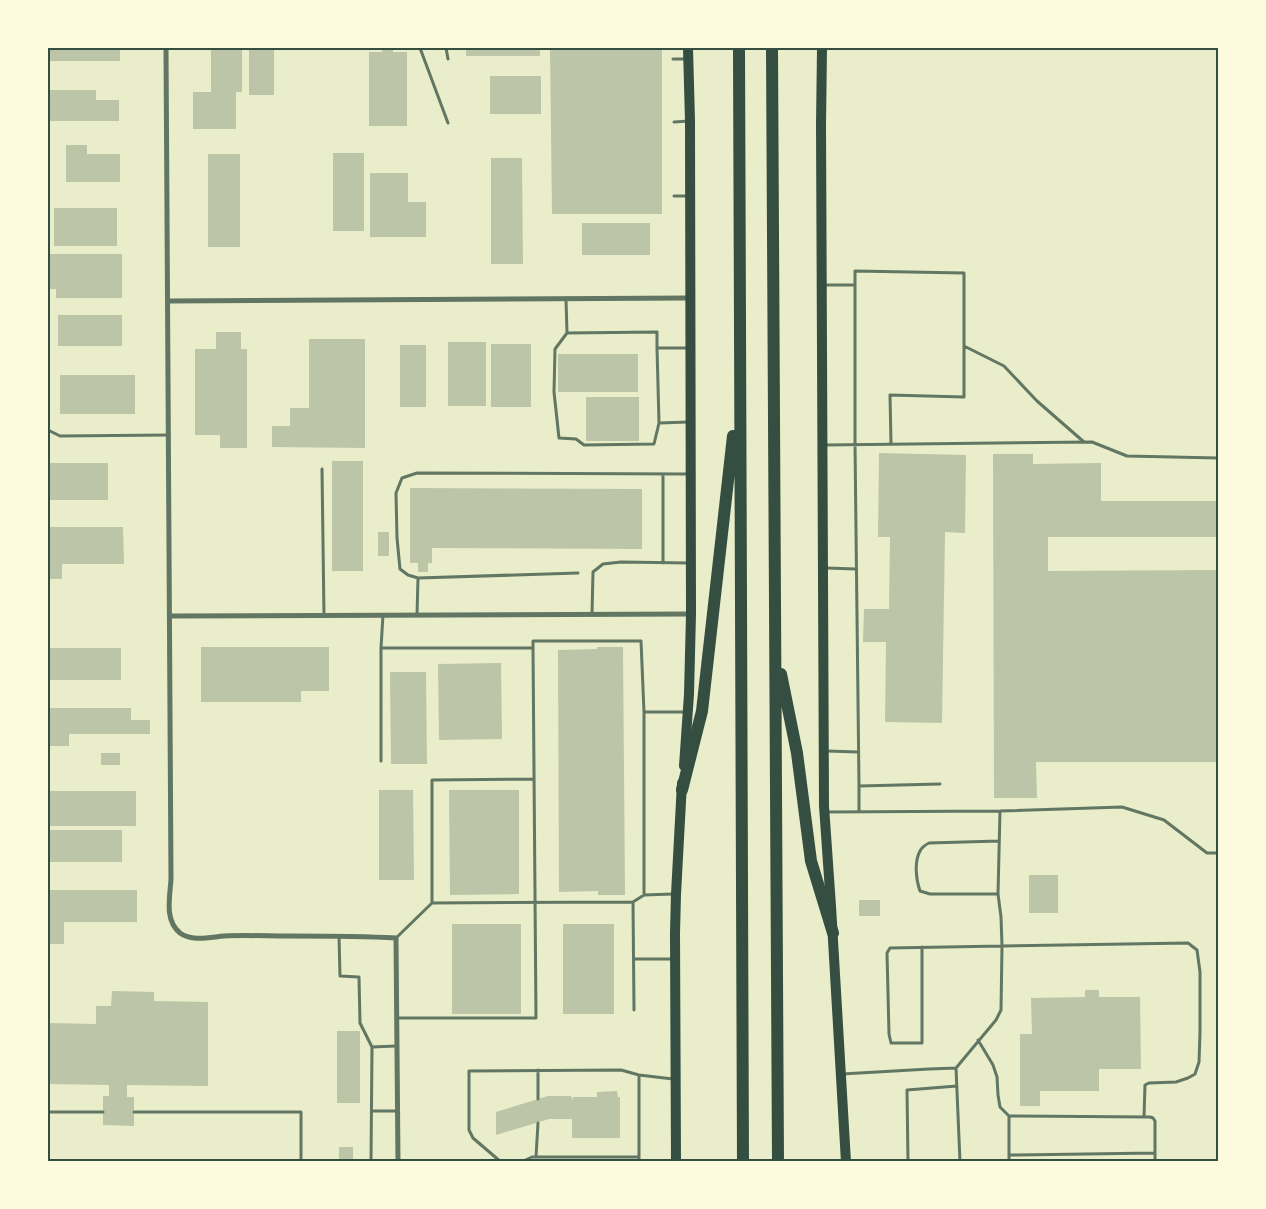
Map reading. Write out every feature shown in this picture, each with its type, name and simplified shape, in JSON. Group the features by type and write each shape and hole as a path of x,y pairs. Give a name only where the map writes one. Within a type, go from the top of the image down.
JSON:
{"highway":[{"path":"739,48 743,1162"},
{"path":"772,48 778,1162"},
{"path":"682,790 702,711 740,379"},
{"path":"775,645 797,753 812,861 833,933"}],"main road":[{"path":"676,1162 676,894 688,712 691,614 691,298 688,48"},
{"path":"822,48 824,812 846,1162"}],"street":[{"path":"166,48 170,914 174,926 184,936 195,938 226,936 396,938 398,1162"},
{"path":"168,301 691,298"},
{"path":"170,616 691,614"}],"lane":[{"path":"420,48 448,123"},
{"path":"446,48 448,59"},
{"path":"673,59 688,59"},
{"path":"674,122 690,121"},
{"path":"674,196 690,196"},
{"path":"859,812 855,271 964,273 964,397 890,395 891,444"},
{"path":"822,286 855,285"},
{"path":"566,299 567,333 555,348 554,392 559,438 576,439 584,445 654,444 659,423 656,332 567,333"},
{"path":"964,346 1004,366 1036,401 1084,442"},
{"path":"658,348 690,348"},
{"path":"659,423 691,422"},
{"path":"48,430 60,436 169,435"},
{"path":"822,445 1092,442 1127,456 1218,458"},
{"path":"322,468 324,616"},
{"path":"578,573 418,578 408,575 400,569 397,538 396,493 402,478 417,473 691,474"},
{"path":"663,474 663,563"},
{"path":"592,614 593,572 603,564 621,562 691,564"},
{"path":"823,568 856,569"},
{"path":"417,615 418,578"},
{"path":"381,761 384,615"},
{"path":"397,1018 536,1018 533,641 641,641 644,712 644,895"},
{"path":"382,648 533,648"},
{"path":"644,712 688,712"},
{"path":"824,751 858,752"},
{"path":"432,903 432,780 534,779"},
{"path":"859,786 940,784"},
{"path":"824,812 1000,811 1122,807 1164,820 1207,853 1218,853"},
{"path":"960,1162 956,1068 996,1020 1001,1010 1002,918 998,894 1000,811"},
{"path":"998,894 930,894 920,891 917,882 917,858 921,848 929,842 999,841"},
{"path":"396,938 432,903 633,902 644,895 676,894"},
{"path":"633,902 634,1010"},
{"path":"339,936 340,976 359,977 360,1023 372,1047 372,1162"},
{"path":"922,947 922,1043 892,1043 889,1034 887,952 890,948 922,947 1188,944 1197,950 1200,981 1199,1062 1195,1074 1188,1078 1176,1082 1149,1083 1145,1085 1144,1117"},
{"path":"634,959 675,959"},
{"path":"978,1040 993,1065 997,1077 1000,1107 1009,1116 1150,1117 1155,1121 1155,1162"},
{"path":"372,1047 397,1046"},
{"path":"841,1074 956,1068"},
{"path":"538,1070 538,1099"},
{"path":"501,1162 473,1138 469,1130 469,1071 621,1070 639,1075 676,1079"},
{"path":"639,1075 639,1162"},
{"path":"908,1162 907,1090 957,1086"},
{"path":"372,1111 398,1111"},
{"path":"48,1112 103,1112"},
{"path":"134,1112 301,1112 301,1162"},
{"path":"1009,1116 1009,1162"},
{"path":"536,1157 538,1122"},
{"path":"1009,1155 1155,1152"},
{"path":"521,1162 532,1157 639,1156"},
{"path":"550,1157 550,1162"},
{"path":"567,1157 567,1162"},
{"path":"588,1157 588,1162"}],"building":[{"path":"48,48 120,48 120,61 48,61"},
{"path":"211,48 242,48 242,92 236,92 236,129 193,129 193,92 211,92"},
{"path":"249,48 274,48 274,95 249,95"},
{"path":"382,48 393,48 393,52 407,52 407,126 369,126 369,52 382,52"},
{"path":"466,48 540,48 540,56 466,56"},
{"path":"550,48 662,48 662,214 552,214"},
{"path":"490,76 541,76 541,114 490,114"},
{"path":"48,90 96,90 96,100 119,100 119,121 48,121"},
{"path":"66,145 87,145 87,154 120,154 120,182 66,182"},
{"path":"333,153 364,153 364,231 333,231"},
{"path":"208,154 240,154 240,247 208,247"},
{"path":"491,158 522,158 523,264 491,264"},
{"path":"370,173 408,173 408,202 426,202 426,237 370,237"},
{"path":"54,208 117,208 117,246 54,246"},
{"path":"582,223 650,223 650,255 582,255"},
{"path":"48,254 122,254 122,298 56,298 56,289 48,289"},
{"path":"58,315 122,315 122,346 58,346"},
{"path":"216,332 241,332 241,349 247,349 247,448 220,448 220,435 195,435 195,349 216,349"},
{"path":"309,339 365,339 365,448 272,447 272,426 290,426 290,408 309,408"},
{"path":"448,342 486,342 486,406 448,406"},
{"path":"491,344 531,344 531,407 491,407"},
{"path":"400,345 426,345 426,407 400,407"},
{"path":"558,354 638,354 638,392 558,392"},
{"path":"60,375 135,375 135,414 60,414"},
{"path":"586,397 639,397 639,441 586,441"},
{"path":"879,453 966,455 965,533 945,532 942,723 885,722 886,642 863,642 864,609 889,609 890,537 878,537"},
{"path":"993,454 1033,454 1033,464 1101,463 1101,501 1218,501 1218,537 1048,537 1048,571 1218,570 1218,762 1036,762 1037,798 994,798"},
{"path":"332,461 363,461 363,571 332,571"},
{"path":"48,463 108,463 108,500 48,500"},
{"path":"410,488 642,489 642,549 432,548 432,563 428,563 428,572 418,572 418,563 410,563"},
{"path":"48,527 123,527 124,564 62,564 62,579 48,579"},
{"path":"378,532 389,532 389,556 378,556"},
{"path":"201,647 329,647 329,691 301,691 301,702 201,702"},
{"path":"597,647 623,647 625,895 598,895 598,891 559,892 558,650 597,649"},
{"path":"48,648 121,648 121,680 48,680"},
{"path":"501,663 502,739 439,740 438,664"},
{"path":"390,672 426,672 427,764 391,764"},
{"path":"48,708 131,708 131,720 150,720 150,734 69,734 69,746 48,746"},
{"path":"101,753 120,753 120,765 101,765"},
{"path":"379,790 413,790 414,880 379,880"},
{"path":"449,790 519,790 519,894 450,895"},
{"path":"48,791 136,791 136,826 48,826"},
{"path":"48,830 122,830 122,862 48,862"},
{"path":"1029,875 1058,875 1058,913 1029,913"},
{"path":"48,890 137,890 137,922 64,922 64,944 48,944"},
{"path":"859,900 880,900 880,916 859,916"},
{"path":"452,924 521,924 521,1014 452,1014"},
{"path":"563,924 614,924 614,1014 563,1014"},
{"path":"1085,990 1099,990 1099,997 1140,997 1141,1069 1099,1069 1099,1091 1040,1091 1040,1106 1020,1106 1020,1034 1032,1034 1031,998 1085,997"},
{"path":"112,991 154,992 154,1001 208,1002 208,1086 127,1085 127,1097 134,1097 134,1126 103,1125 103,1096 109,1096 109,1085 48,1084 48,1023 96,1024 96,1006 111,1006"},
{"path":"337,1031 360,1031 360,1103 337,1103"},
{"path":"617,1091 618,1097 620,1097 620,1138 572,1138 572,1119 549,1119 496,1135 496,1112 548,1096 571,1096 573,1101 573,1097 597,1097 597,1092"},
{"path":"339,1147 353,1147 353,1162 339,1162"}]}
